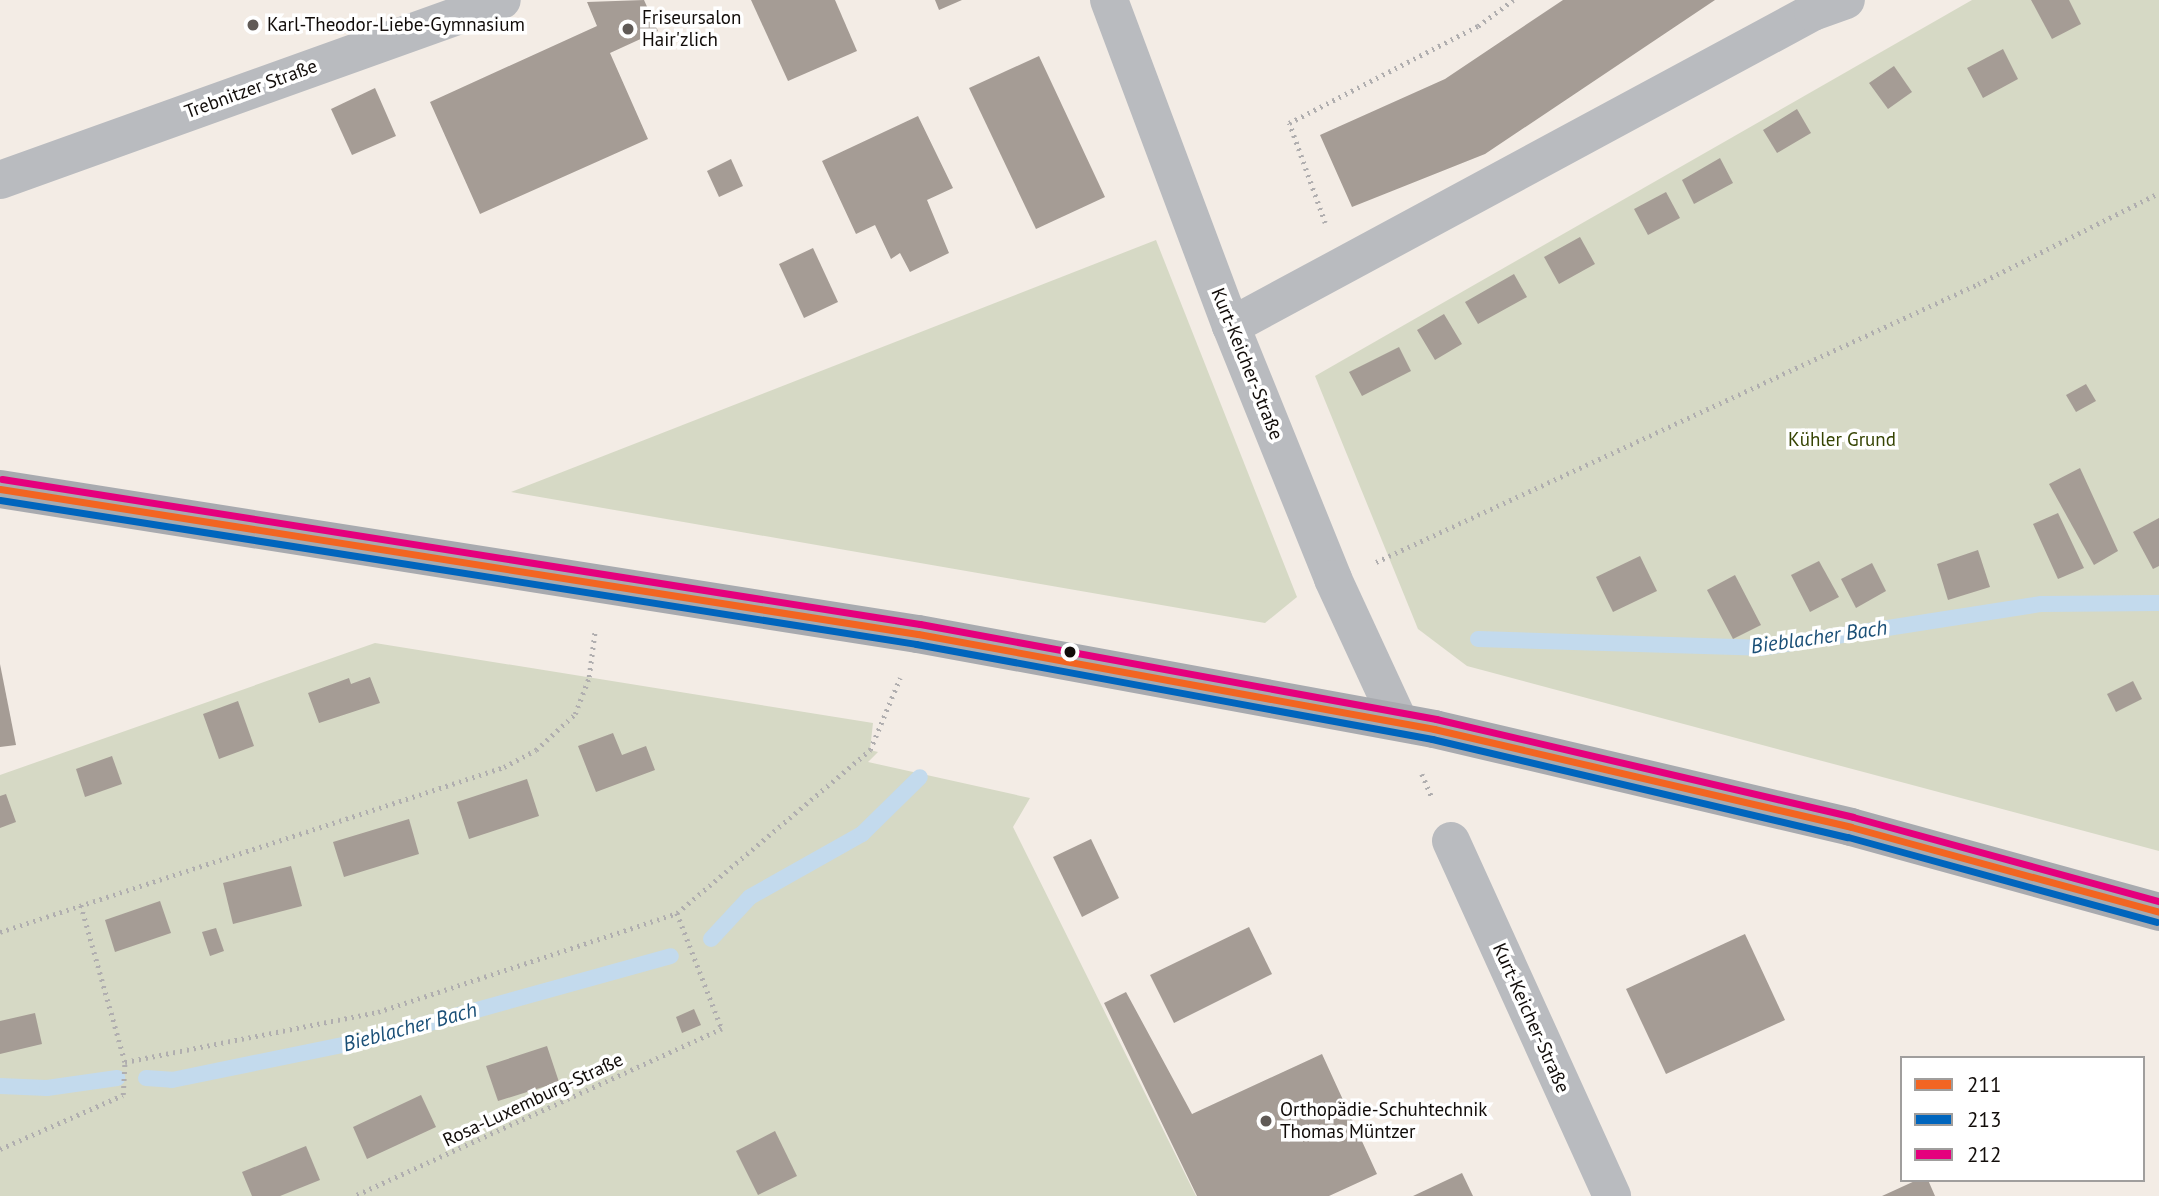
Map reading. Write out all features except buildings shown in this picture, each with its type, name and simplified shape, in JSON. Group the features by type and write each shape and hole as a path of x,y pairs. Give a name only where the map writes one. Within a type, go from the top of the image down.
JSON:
{"main road":[{"path":"0,489 918,634 1399,722 1851,827 2159,912"}],"street":[{"name":"Trebnitzer Straße","path":"0,180 502,0"},
{"name":"Kurt-Keicher-Straße","path":"1109,0 1231,326 1333,579 1399,722"},
{"path":"1231,326 1826,4"},
{"name":"Kurt-Keicher-Straße","path":"1451,841 1612,1196"}],"path":[{"path":"1341,268 1289,123 1478,26 1513,0"},
{"path":"1333,579 1979,284 2159,193"},
{"path":"0,932 504,766 536,750 575,714 589,677 601,585"},
{"path":"125,1062 378,1012 677,913 870,750 918,634"},
{"path":"1399,722 1451,841"},
{"path":"0,1149 123,1095 125,1062 81,905"},
{"name":"Rosa-Luxemburg-Straße","path":"355,1196 722,1029 677,913"}],"green space":[{"name":"Kühler Grund","path":"1972,0 2159,0 2159,851 1467,666 1418,629 1315,376"},
{"path":"1156,240 1297,597 1265,623 511,492"},
{"path":"375,643 873,723 870,750 878,752 868,762 1030,798 1013,827 1196,1196 0,1196 0,775"}],"waterway":[{"name":"Bieblacher Bach","path":"1478,639 1760,648 2042,604 2159,603"},
{"name":"Bieblacher Bach","path":"711,939 750,897 862,834 920,777"},
{"name":"Bieblacher Bach","path":"146,1078 172,1080 372,1039 671,956"},
{"name":"Bieblacher Bach","path":"0,1086 47,1088 117,1078"}],"transit line":[{"name":"212","path":"2,479 920,624 1436,719 1853,817 2159,901"},
{"name":"211","path":"0,489 918,634 1434,729 1851,827 2159,912"},
{"name":"213","path":"0,500 916,644 1432,739 1848,837 2156,922"}],"place":[{"name":"Karl-Theodor-Liebe-Gymnasium","path":"253,25"},
{"name":"Friseursalon Hair'zlich","path":"628,29"},
{"name":"Orthopädie-Schuhtechnik Thomas Müntzer","path":"1266,1121"}]}
